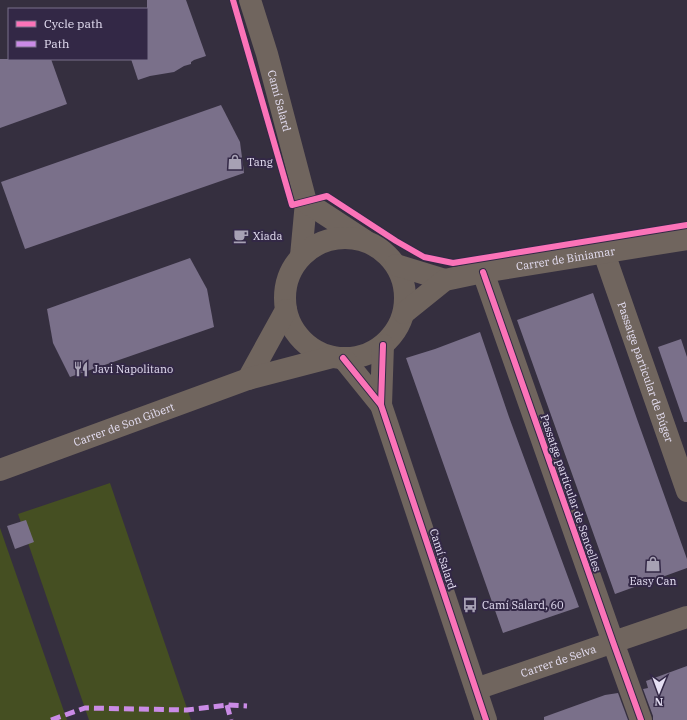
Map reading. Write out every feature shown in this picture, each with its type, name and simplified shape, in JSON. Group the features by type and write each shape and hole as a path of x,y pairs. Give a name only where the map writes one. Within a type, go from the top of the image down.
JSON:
{"street":[{"name":"Camí Salard","path":"250,0 267,54 306,202 301,256"},
{"path":"306,202 383,251 396,265 403,280 406,297 404,313 399,325 392,336 383,345 371,353 357,357 337,358 316,351 302,340 292,326 286,310 285,291 290,272 301,256 316,245 332,239 350,238 367,241"},
{"name":"Carrer de Biniamar","path":"404,313 445,280 483,272 687,239"},
{"name":"Passatge particular de Búger","path":"604,252 687,491"},
{"name":"Carrer de Biniamar","path":"396,265 445,280"},
{"name":"Passatge particular de Sencelles","path":"483,272 612,642 641,720"},
{"path":"248,379 286,310"},
{"name":"Camí Salard","path":"383,345 381,405 486,720"},
{"name":"Camí Salard","path":"337,358 381,405"},
{"name":"Carrer de Son Gibert","path":"0,470 248,379 337,358"},
{"name":"Carrer de Selva","path":"476,689 687,617"}],"green space":[{"path":"110,483 191,720 89,720 18,514"},
{"path":"0,528 67,720 0,720"}],"building":[{"path":"147,0 186,0 206,56 194,60 191,64 174,72 150,76 138,80 131,60 148,60"},
{"path":"0,59 51,60 67,104 0,128"},
{"path":"221,105 240,142 244,173 25,249 1,182"},
{"path":"190,258 207,289 214,327 70,377 53,343 47,309"},
{"path":"593,293 687,559 687,568 615,594 517,320"},
{"path":"480,332 509,417 579,607 503,633 406,358"},
{"path":"681,339 687,357 687,422 684,422 658,347"},
{"path":"26,520 34,542 15,549 7,526"},
{"path":"687,666 687,720 653,720 653,716 643,689 648,688 646,681"},
{"path":"618,693 628,720 544,720 544,717 605,695"}],"marked path":[{"path":"227,705 231,720"},
{"path":"51,720 85,708 187,710 227,705 247,706"}],"cycle path":[{"path":"233,0 292,205 327,196 396,241 424,257 453,263 687,225"},
{"path":"483,272 641,720"},
{"path":"383,345 381,405 486,720"},
{"path":"343,358 381,405"}],"place":[{"name":"Tang","path":"235,162"},
{"name":"Xiada","path":"241,236"},
{"name":"Javi Napolitano","path":"81,369"},
{"name":"Easy Can","path":"653,564"},
{"name":"Camí Salard, 60","path":"470,605"}]}
